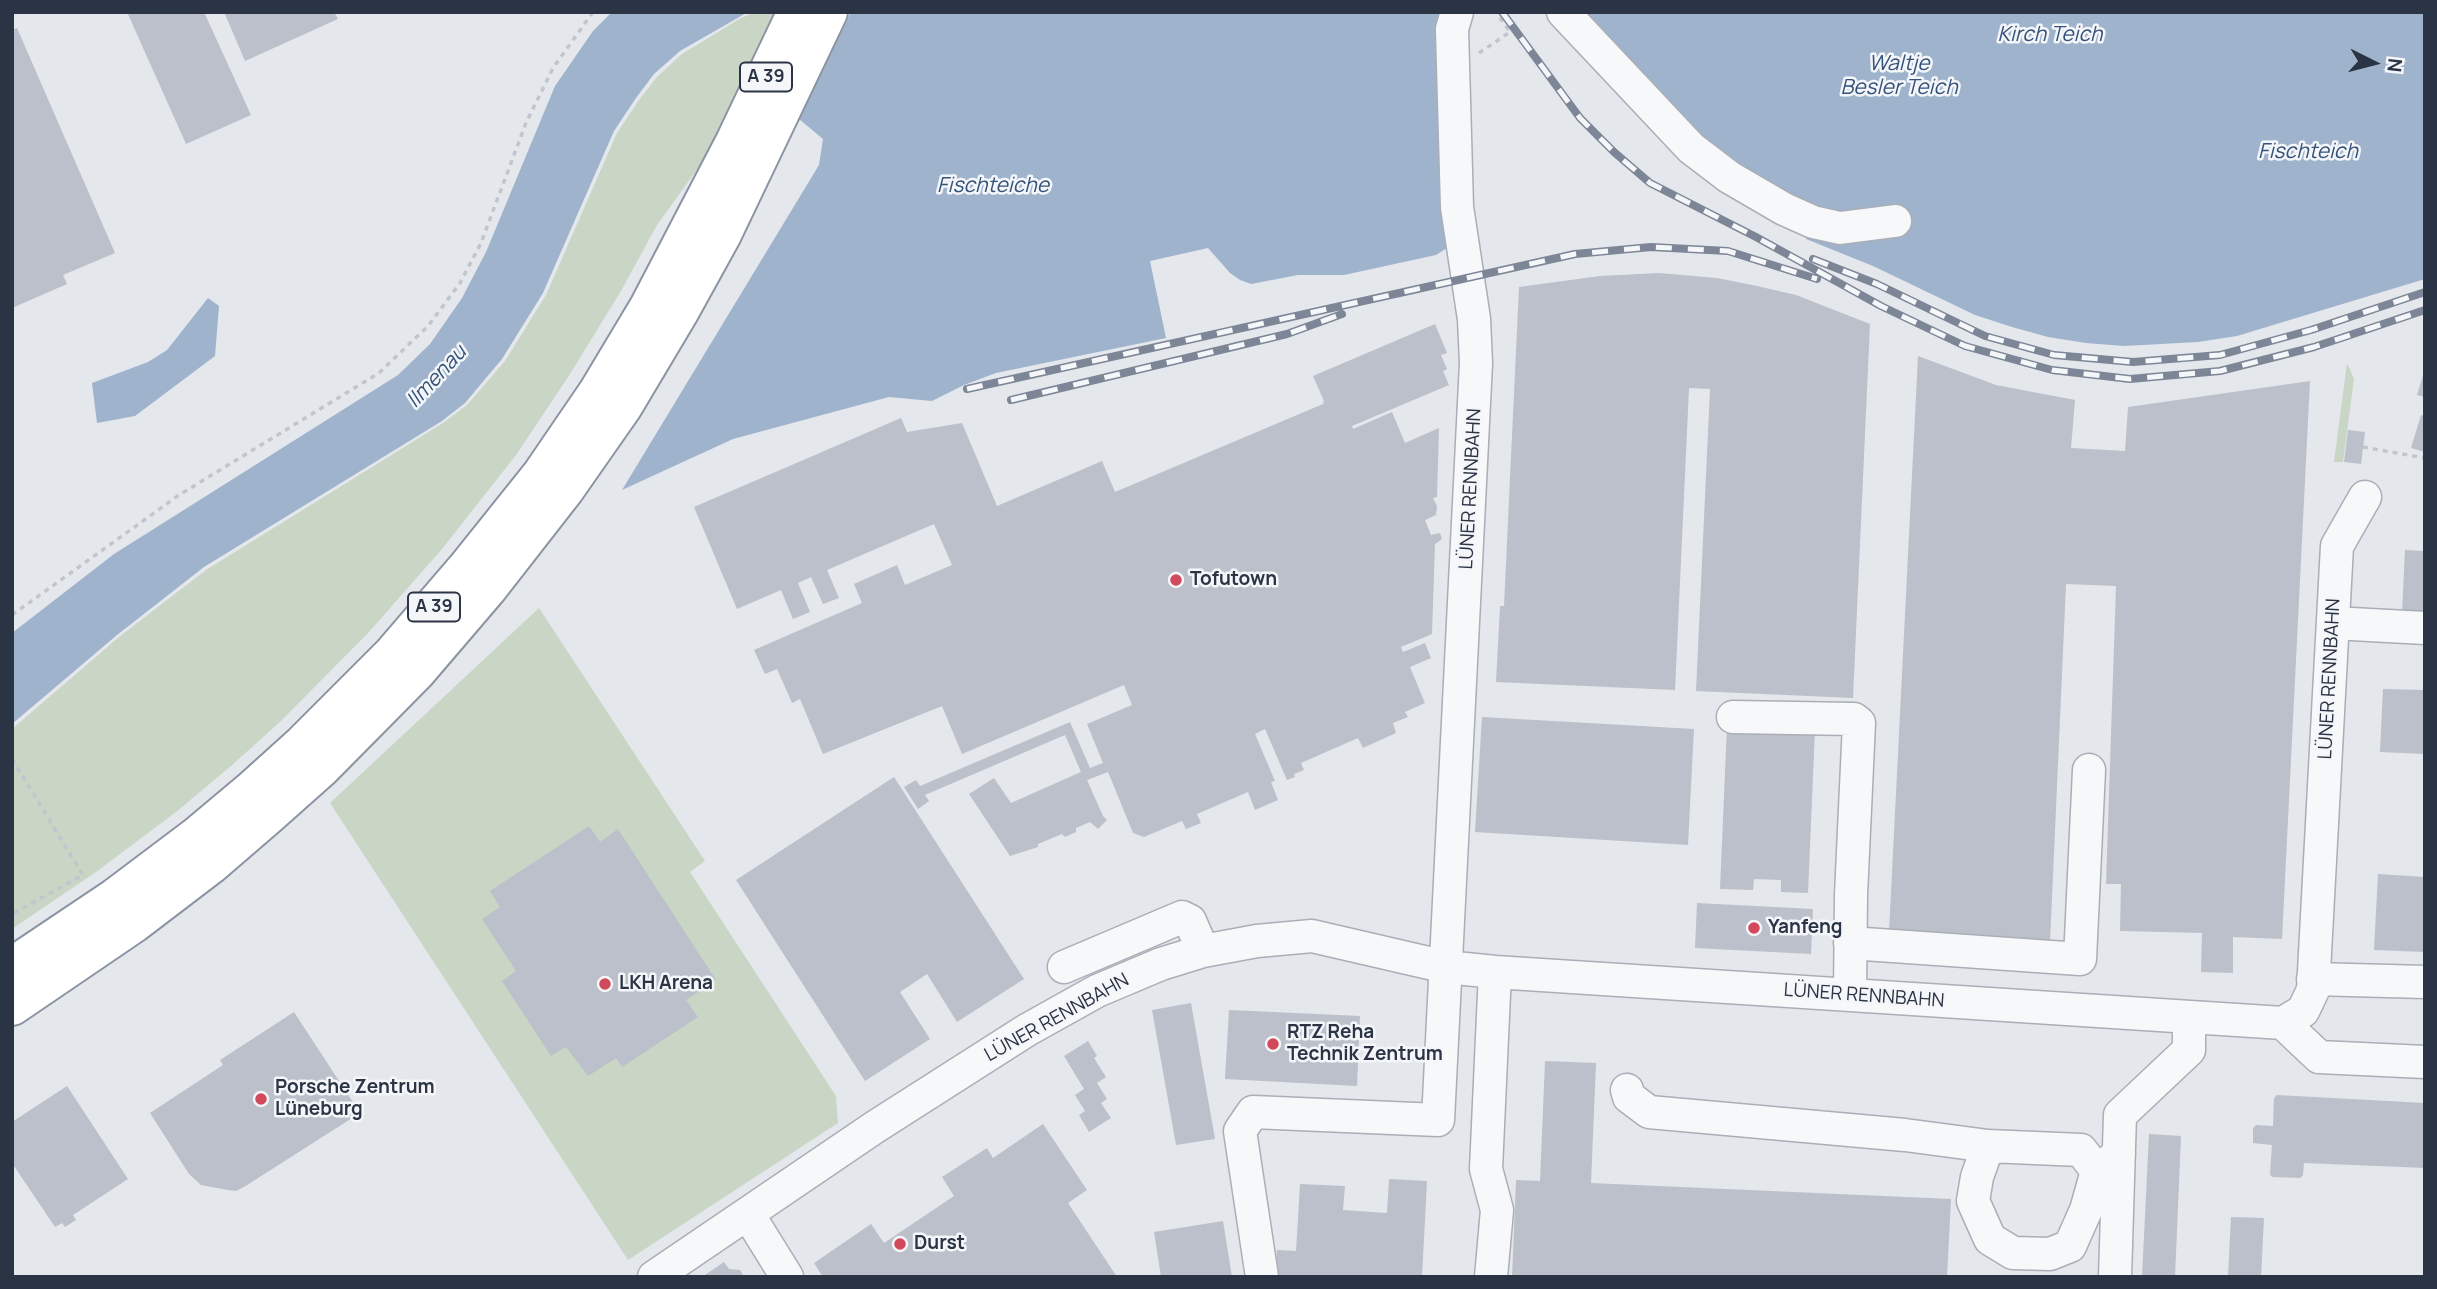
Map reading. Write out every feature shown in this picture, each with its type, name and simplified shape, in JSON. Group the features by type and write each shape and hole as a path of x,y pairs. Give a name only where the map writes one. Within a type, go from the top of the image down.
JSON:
{"highway":[{"name":"A 39","path":"12,1006 134,923 210,865 322,766 415,672 487,589 623,406 710,257 797,12"},
{"name":"A 39","path":"12,967 104,905 196,837 303,744 393,654 467,569 542,474 591,402 828,12"}],"street":[{"name":"LÜNER RENNBAHN","path":"1446,967 1476,363 1474,319 1457,207 1452,29 1457,12"},
{"path":"1563,12 1691,148 1729,177 1784,209 1813,222 1840,228 1895,221"},
{"name":"LÜNER RENNBAHN","path":"654,1277 875,1127 1027,1031 1097,991 1161,964 1203,951 1257,941 1312,936 1446,967 1495,972 2283,1023 2303,1011 2313,990 2337,546 2365,497"},
{"path":"2333,623 2425,628"},
{"path":"1733,717 1854,719 1859,723 1850,995"},
{"path":"1850,943 2080,959 2089,770"},
{"path":"1064,967 1182,917 1190,921 1203,951"},
{"path":"1262,1277 1240,1131 1253,1112 1438,1120 1446,967"},
{"path":"1492,1277 1497,1210 1486,1169 1495,972"},
{"path":"2313,979 2425,982"},
{"path":"1988,1146 1977,1177 1973,1200 1990,1239 2013,1253 2050,1254 2070,1246 2108,1162 2120,1115 2189,1050 2189,1017"},
{"path":"2283,1023 2319,1057 2425,1062"},
{"path":"1627,1090 1629,1097 1649,1112 1905,1135 1988,1146 2081,1150 2108,1162"},
{"path":"2108,1162 2115,1277"},
{"path":"748,1214 787,1277"}],"path":[{"path":"12,615 179,495 379,373 428,326 460,283 481,243 526,124 553,68 593,12"},
{"path":"1482,51 1510,32 1496,12"},
{"path":"2363,447 2425,458"},
{"path":"12,759 83,875 12,914"}],"green space":[{"path":"756,12 777,12 714,146 657,225 621,291 516,455 442,549 369,632 281,721 231,766 176,812 96,872 12,929 12,729 119,637 206,570 443,423 467,405 505,361 546,295 617,133 639,100 657,77 682,54 741,18"},
{"path":"2347,363 2354,379 2343,462 2334,462"},
{"name":"LKH Arena","path":"539,608 705,861 690,872 836,1096 838,1123 628,1260 330,803"}],"water":[{"name":"Ilmenau","path":"612,12 748,12 680,51 654,74 636,98 614,131 543,293 502,359 465,403 442,421 204,567 117,635 12,724 12,633 114,554 398,375 430,344 462,298 486,252 555,86 593,31"},
{"name":"Fischteiche","path":"851,12 1448,12 1447,248 1436,255 1344,275 1298,275 1251,284 1230,273 1208,248 1150,261 1166,338 996,373 932,401 889,397 733,439 622,490 819,165 823,139 799,119"},
{"path":"1574,12 2425,12 2425,279 2237,336 2198,342 2124,346 2086,343 2048,337 2012,327 1975,315 1873,266 1806,239 1816,214 1733,170"},
{"path":"208,298 219,306 215,356 135,416 97,423 92,383 148,362 167,350"}],"building":[{"path":"127,12 204,12 251,115 186,144"},
{"path":"224,12 334,12 338,19 245,61"},
{"path":"17,28 115,253 63,275 67,284 12,308 12,30"},
{"path":"1659,273 1717,278 1796,295 1870,324 1853,698 1696,691 1710,389 1689,388 1675,690 1496,682 1500,606 1504,606 1519,287 1600,276"},
{"name":"Tofutown","path":"1435,324 1447,353 1441,355 1447,369 1443,371 1449,385 1352,426 1353,429 1392,412 1405,443 1439,428 1437,497 1433,498 1437,506 1436,515 1425,520 1431,535 1440,533 1442,539 1435,544 1432,634 1401,647 1403,652 1425,643 1431,658 1410,667 1425,703 1405,712 1408,717 1393,723 1396,733 1363,748 1358,738 1301,763 1304,770 1287,780 1265,729 1255,734 1275,781 1271,782 1278,800 1255,810 1248,792 1197,814 1201,823 1186,829 1182,821 1144,837 1133,833 1108,772 1087,780 1107,820 1098,829 1090,822 1065,837 1062,834 1038,844 1038,847 1010,856 969,794 994,778 1011,803 1081,772 1065,735 925,795 929,801 918,809 904,787 916,780 920,786 1070,722 1090,768 1103,763 1087,724 1132,705 1124,685 962,754 942,706 823,754 800,699 792,703 777,669 765,674 754,650 862,603 854,584 897,565 905,585 952,565 934,524 827,570 839,598 823,604 811,577 798,583 810,612 793,619 781,590 737,609 694,507 901,418 907,432 962,423 997,506 1102,461 1115,492 1323,404 1313,376"},
{"path":"1918,356 1996,385 2075,400 2071,448 2125,451 2128,407 2310,381 2282,939 2233,937 2233,973 2201,972 2202,933 2120,931 2121,884 2106,884 2116,586 2066,584 2050,943 1889,932"},
{"path":"2425,372 2425,397 2417,395"},
{"path":"2421,415 2425,416 2425,452 2411,448"},
{"path":"2348,430 2365,432 2361,464 2344,462"},
{"path":"2405,550 2425,551 2425,614 2402,613"},
{"path":"2383,689 2425,690 2425,754 2380,752"},
{"path":"1482,717 1694,729 1688,845 1475,832"},
{"path":"1727,726 1815,729 1808,893 1781,892 1781,880 1754,879 1753,890 1720,889"},
{"path":"894,777 1024,979 957,1022 927,974 900,992 930,1039 865,1081 736,880"},
{"path":"589,826 600,842 618,829 716,980 686,1000 698,1017 622,1067 616,1058 588,1076 566,1047 551,1056 502,981 516,971 482,919 500,907 490,891"},
{"path":"2378,874 2425,877 2425,952 2374,950"},
{"name":"Yanfeng","path":"1697,903 1813,909 1811,954 1695,948"},
{"path":"1191,1003 1215,1139 1176,1145 1152,1010"},
{"path":"1229,1010 1360,1016 1357,1086 1225,1079"},
{"name":"Porsche Zentrum Lüneburg","path":"294,1012 360,1113 236,1191 201,1185 189,1174 150,1113 223,1065 220,1060"},
{"path":"1088,1041 1097,1056 1094,1058 1106,1077 1097,1083 1107,1099 1101,1103 1111,1118 1089,1132 1079,1115 1085,1111 1075,1095 1084,1089 1064,1056"},
{"path":"1545,1061 1596,1063 1591,1183 1951,1199 1947,1277 1512,1277 1516,1180 1540,1181"},
{"path":"67,1086 128,1179 73,1215 76,1220 65,1227 62,1223 55,1227 12,1163 12,1122"},
{"path":"2277,1095 2425,1103 2425,1168 2304,1163 2303,1175 2300,1178 2272,1177 2272,1145 2253,1143 2253,1128 2256,1125 2273,1126 2274,1098"},
{"path":"1043,1124 1087,1190 1068,1203 1117,1277 823,1277 814,1263 871,1224 884,1243 954,1196 942,1177 987,1148 993,1158"},
{"path":"2149,1134 2181,1136 2175,1277 2142,1277"},
{"path":"1389,1179 1427,1181 1422,1277 1275,1277 1277,1250 1296,1251 1300,1184 1345,1186 1343,1210 1387,1213"},
{"path":"2231,1217 2264,1218 2261,1277 2228,1277"},
{"path":"1223,1221 1232,1277 1161,1277 1154,1232"},
{"path":"724,1262 729,1269 740,1270 744,1277 702,1277"}],"railway":[{"path":"1502,12 1580,118 1650,183 1756,237 1881,306 1965,346 2052,370 2130,379 2220,371 2314,347 2425,310"},
{"path":"967,389 1575,254 1651,247 1728,251 1817,279"},
{"path":"1813,259 1877,284 1985,336 2054,355 2133,362 2220,355 2311,330 2425,292"},
{"path":"1011,400 1287,334 1342,314"}],"place":[{"name":"Tofutown","path":"1176,580"},
{"name":"Yanfeng","path":"1754,928"},
{"name":"LKH Arena","path":"605,984"},
{"name":"RTZ Reha Technik Zentrum","path":"1273,1044"},
{"name":"Porsche Zentrum Lüneburg","path":"261,1099"},
{"name":"Durst","path":"900,1244"}],"water label":[{"name":"Kirch Teich","path":"2050,35"},
{"name":"Waltje Besler Teich","path":"1899,76"},
{"name":"Fischteich","path":"2308,152"}]}
